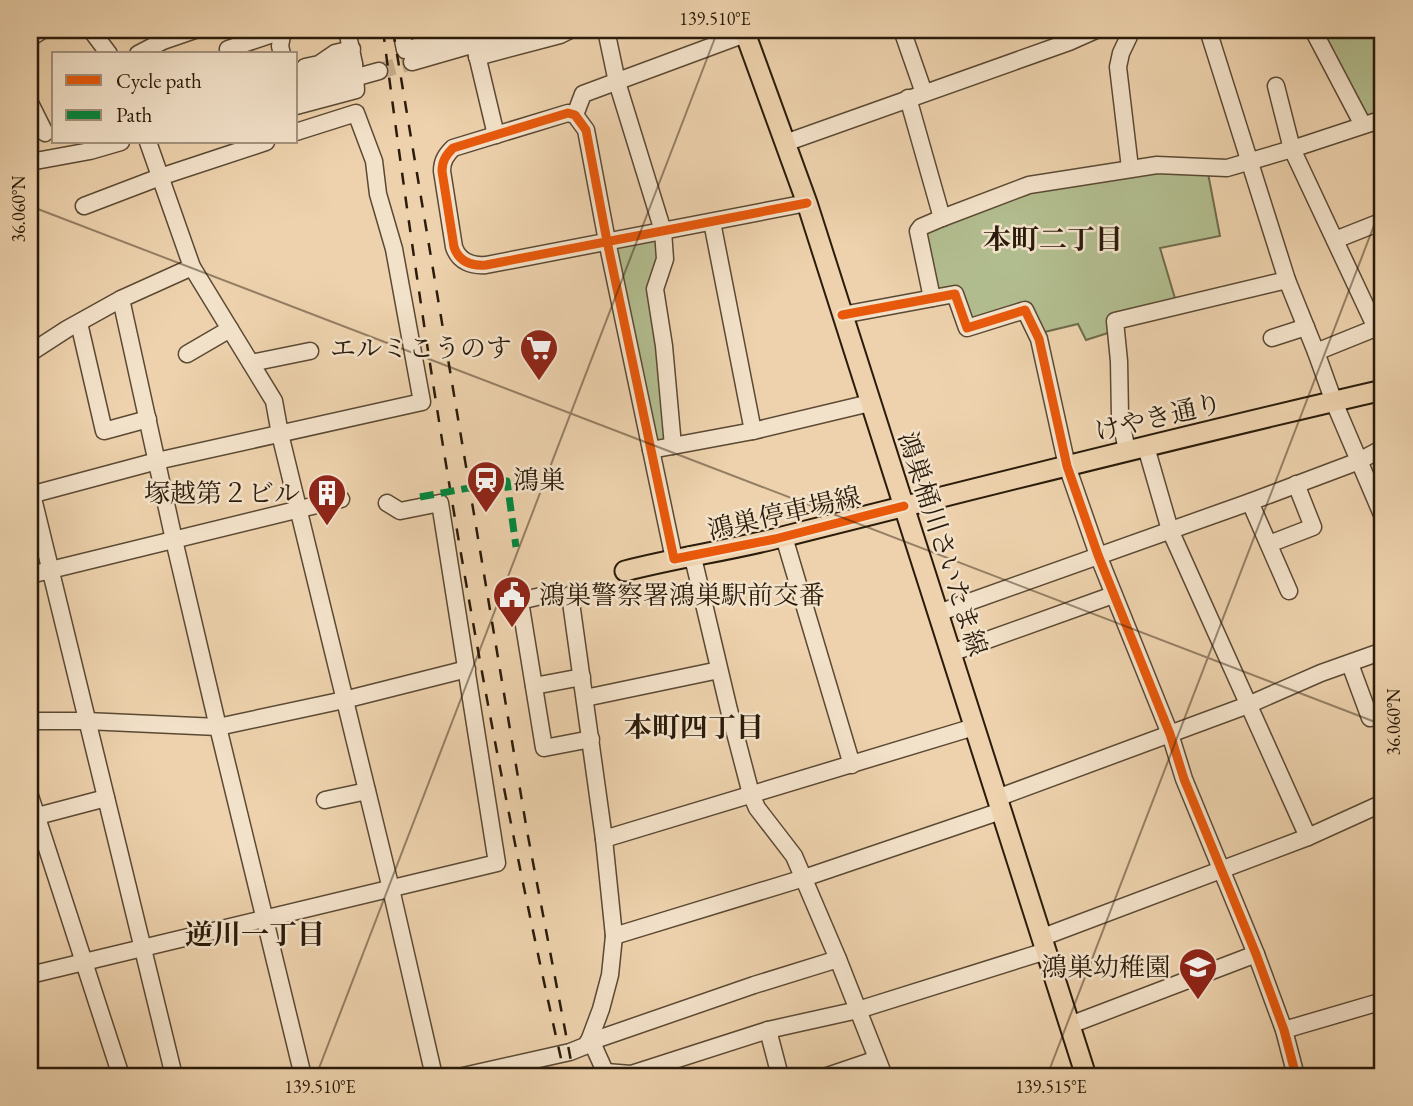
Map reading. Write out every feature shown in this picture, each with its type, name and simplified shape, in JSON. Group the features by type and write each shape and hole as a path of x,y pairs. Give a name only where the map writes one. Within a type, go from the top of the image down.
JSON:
{"main road":[{"name":"鴻巣桶川さいたま線","path":"745,32 807,203 1086,1076"},
{"name":"けやき通り","path":"904,506 1383,390"},
{"name":"鴻巣停車場線","path":"625,571 784,537 904,506"}],"street":[{"path":"30,38 43,30"},
{"path":"91,30 108,52"},
{"path":"147,52 165,48 195,30"},
{"path":"235,41 283,30 282,52"},
{"path":"348,30 355,71"},
{"path":"401,30 405,50 527,30"},
{"path":"412,62 493,30"},
{"path":"473,40 560,35 569,30"},
{"path":"606,30 617,82 663,231 665,259 655,289 664,345 673,446"},
{"path":"902,30 924,93"},
{"path":"785,142 1044,51 1096,30"},
{"path":"1129,168 1118,67 1121,53 1132,30"},
{"path":"1208,30 1287,280 1317,352 1334,402 1383,517"},
{"path":"1313,30 1363,125"},
{"path":"575,115 583,94 745,32"},
{"path":"473,40 496,135"},
{"path":"298,69 319,64 335,53 355,71"},
{"path":"298,93 355,71"},
{"path":"298,105 355,71"},
{"path":"298,79 355,71 379,71"},
{"path":"1276,86 1292,149 1380,326 1317,352"},
{"path":"908,98 942,218"},
{"path":"30,103 45,133"},
{"path":"807,203 712,222 607,241 486,265 470,264 460,258 454,247 442,164 453,148 568,113 575,115 586,130 607,241 651,450 682,557 695,566 751,794 757,808 794,856 884,1076"},
{"path":"174,1076 30,492 422,402 394,249 378,194 373,161 356,114 298,131"},
{"path":"932,298 918,230 942,218 1029,185 1157,165 1227,167 1383,119"},
{"path":"30,162 114,144"},
{"path":"149,144 192,267 274,401 435,1076"},
{"path":"84,206 260,144"},
{"path":"1335,240 1383,221"},
{"path":"712,222 753,431"},
{"path":"30,353 121,299 192,267"},
{"path":"1287,280 1115,321 1120,416 1308,837"},
{"path":"842,316 955,294 967,328 1025,310 1039,339 1067,466 1097,555 1170,734 1184,779 1256,954 1284,1030 1296,1076"},
{"path":"121,299 174,540 303,1076"},
{"path":"79,323 104,431 148,419"},
{"path":"1272,338 1306,327"},
{"path":"187,355 230,329"},
{"path":"251,363 310,351"},
{"path":"651,450 753,431 870,403"},
{"path":"938,613 1250,502 1359,461 1383,448"},
{"path":"1269,544 1313,527 1296,484"},
{"path":"30,575 341,499"},
{"path":"1250,502 1289,591"},
{"path":"30,975 496,863 440,503 400,511 387,503"},
{"path":"784,537 852,765"},
{"path":"463,1076 498,1072 585,1045 601,1009 610,975 614,936 604,839 570,594"},
{"path":"545,595 520,601 544,748 591,739"},
{"path":"951,653 1113,595"},
{"path":"614,936 804,878 999,804 1248,705 1321,673 1383,651"},
{"path":"1350,664 1370,718"},
{"path":"30,721 218,727 344,700 467,669"},
{"path":"585,698 719,670"},
{"path":"534,686 582,677"},
{"path":"604,839 974,727"},
{"path":"325,800 367,791"},
{"path":"30,796 33,817 121,1076"},
{"path":"33,817 106,798"},
{"path":"589,1041 606,1074 631,1074 768,1030 858,1010 1044,944 1308,837 1383,803"},
{"path":"1070,1025 1256,954"},
{"path":"589,1041 838,959"},
{"path":"1284,1030 1383,1001"},
{"path":"768,1030 780,1076"},
{"path":"827,1076 877,1059"}],"green space":[{"path":"1319,30 1382,30 1383,116 1367,120"},
{"path":"1207,168 1220,236 1160,248 1177,305 1112,322 1114,331 1086,340 1078,324 1036,334 1025,311 967,328 955,294 932,298 921,227 1029,185"},
{"path":"663,231 655,289 673,446 651,450 607,241"}],"tunnel":[{"path":"379,71 412,62"}],"railway":[{"path":"383,30 419,293 461,555 510,816 565,1076"},
{"path":"393,30 527,831 571,1061"}],"marked path":[{"path":"420,497 507,481 516,547"}],"cycle path":[{"path":"807,203 486,265 476,265 463,260 454,247 442,167 453,148 568,113 575,115 586,130 607,241 674,559 775,539 904,506"},
{"path":"842,315 955,294 967,328 1025,310 1039,339 1067,466 1098,555 1170,734 1184,779 1256,954 1284,1030 1296,1076"}],"place":[{"name":"エルミこうのす","path":"539,382"},
{"name":"鴻巣","path":"486,514"},
{"name":"塚越第２ビル","path":"327,527"},
{"name":"鴻巣警察署鴻巣駅前交番","path":"512,629"},
{"name":"鴻巣幼稚園","path":"1198,1001"}],"district":[{"name":"本町二丁目","path":"1053,239"},
{"name":"本町四丁目","path":"694,727"},
{"name":"逆川一丁目","path":"255,934"}]}
